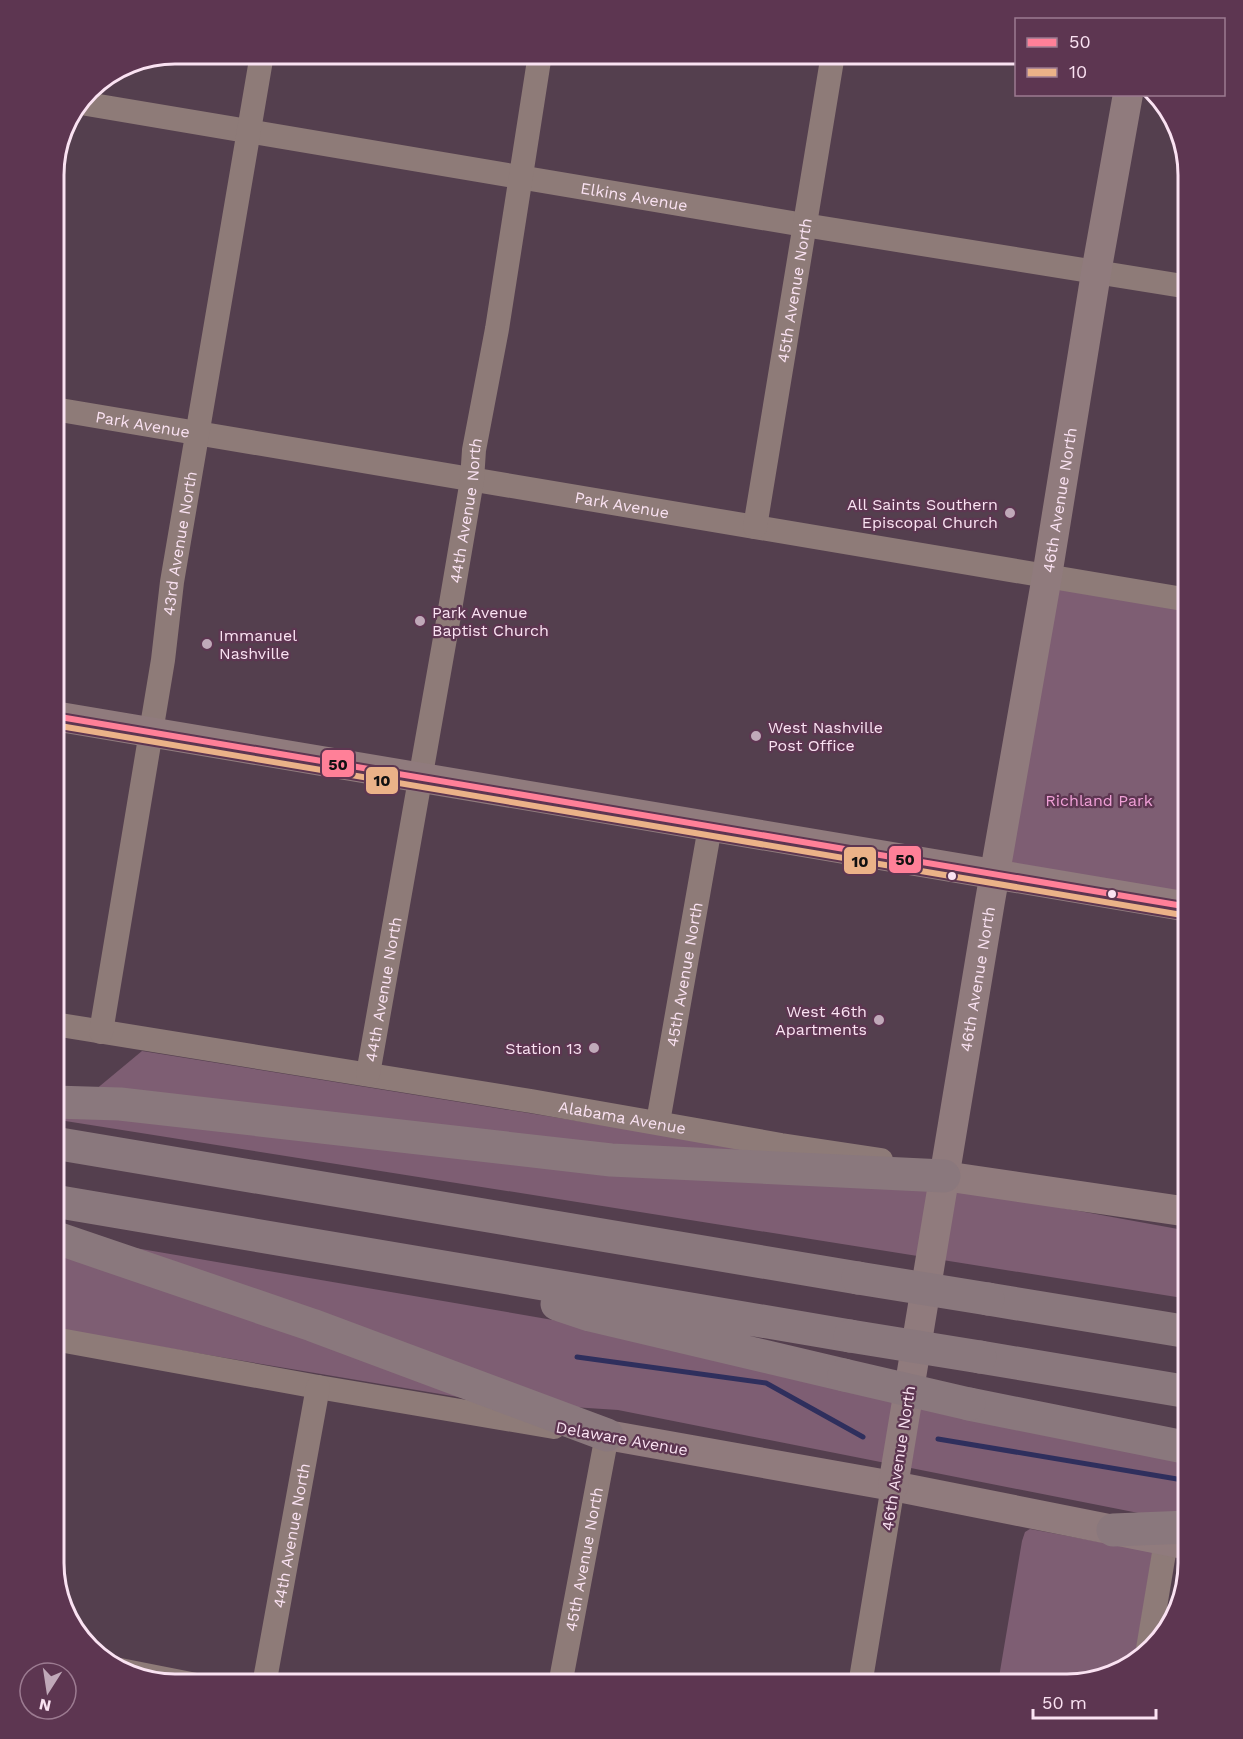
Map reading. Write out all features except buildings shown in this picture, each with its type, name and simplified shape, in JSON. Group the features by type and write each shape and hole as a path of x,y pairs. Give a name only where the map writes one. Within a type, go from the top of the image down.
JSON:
{"highway":[{"path":"64,1102 120,1104 611,1160 944,1176"},
{"path":"64,1145 1178,1330"},
{"path":"64,1203 1178,1390"},
{"path":"64,1240 312,1325 607,1435"},
{"path":"441,1267 590,1315 969,1404 1178,1446"},
{"path":"1113,1530 1178,1538"}],"main road":[{"name":"46th Avenue North","path":"893,1486 994,874 1128,96"},
{"path":"65,718 1178,905"},
{"name":"Alabama Avenue","path":"944,1176 1178,1210"},
{"name":"Delaware Avenue","path":"607,1435 893,1486 1113,1530"}],"street":[{"name":"43rd Avenue North","path":"101,1032 163,660 172,582 260,64"},
{"name":"44th Avenue North","path":"368,1074 472,480 474,450 497,329 538,64"},
{"name":"45th Avenue North","path":"755,527 831,65"},
{"name":"Elkins Avenue","path":"90,104 804,225 1178,285"},
{"name":"Park Avenue","path":"65,411 1178,598"},
{"name":"45th Avenue North","path":"658,1122 710,826"},
{"name":"Alabama Avenue","path":"64,1026 907,1164 944,1176"},
{"name":"Delaware Avenue","path":"64,1341 318,1387 607,1435"},
{"name":"44th Avenue North","path":"266,1674 318,1387"},
{"name":"45th Avenue North","path":"562,1674 607,1435"},
{"name":"46th Avenue North","path":"862,1674 893,1486"},
{"path":"1153,1634 1178,1551"}],"green space":[{"name":"Richland Park","path":"1047,576 1178,598 1178,905 995,874"},
{"path":"142,1051 646,1132 1178,1229 1178,1297 64,1121 64,1116"},
{"path":"64,1236 605,1329 1178,1460 1178,1521 618,1410 482,1401 64,1331"},
{"path":"1030,1529 1154,1552 1137,1649 1110,1666 1082,1674 1000,1674 1025,1532"}],"waterway":[{"path":"577,1357 766,1383 863,1437"},
{"path":"938,1439 1178,1479"}],"transit line":[{"name":"50","path":"65,718 1178,905"},
{"name":"10","path":"65,727 1178,914"}],"place":[{"name":"All Saints Southern Episcopal Church","path":"1010,513"},
{"name":"Park Avenue Baptist Church","path":"420,621"},
{"name":"Immanuel Nashville","path":"207,644"},
{"name":"West Nashville Post Office","path":"756,736"},
{"name":"West 46th Apartments","path":"879,1020"},
{"name":"Station 13","path":"594,1048"}]}
